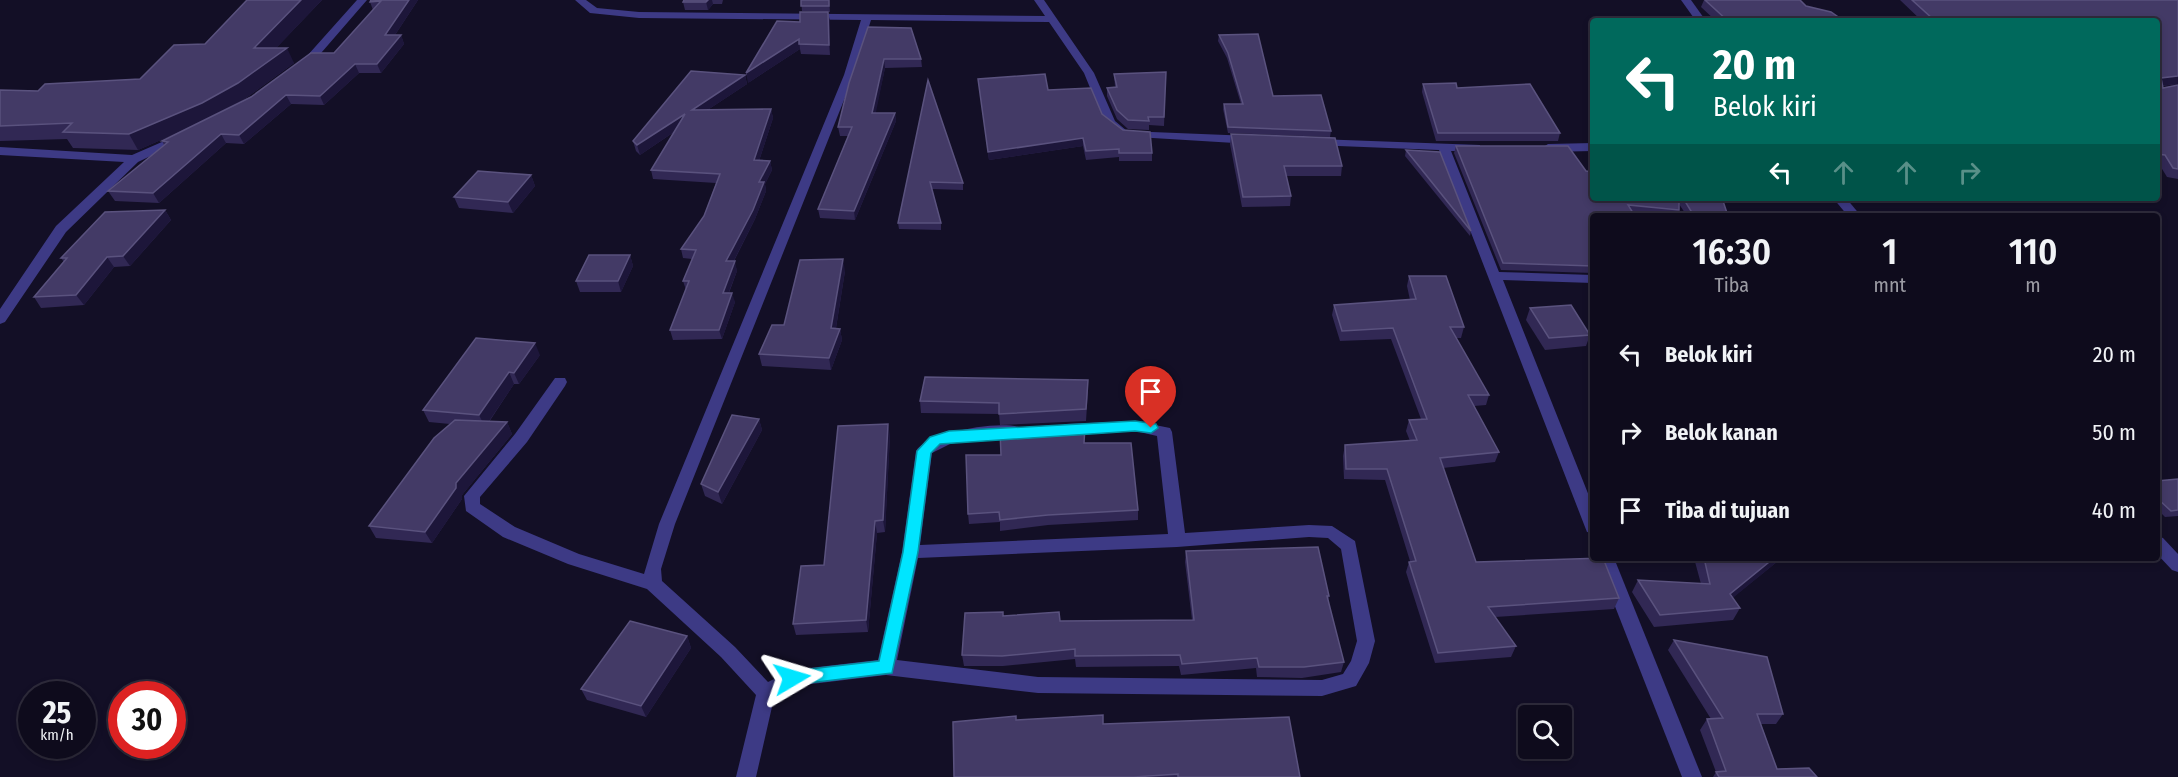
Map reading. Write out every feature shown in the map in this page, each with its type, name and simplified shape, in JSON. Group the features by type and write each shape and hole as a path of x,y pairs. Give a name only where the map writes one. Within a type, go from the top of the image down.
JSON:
{"street":[{"path":"294,70 311,58 362,0"},
{"path":"580,0 594,11 639,15 1052,19"},
{"path":"1039,0 1089,73 1110,122 1124,134 1266,141"},
{"path":"1686,0 1699,18"},
{"path":"652,584 651,569 667,524 849,75 867,18"},
{"path":"0,319 62,230 134,159 185,136"},
{"path":"1301,142 1491,148"},
{"path":"1538,148 1590,147"},
{"path":"1444,148 1590,519"},
{"path":"0,151 134,159"},
{"path":"1842,201 1852,213"},
{"path":"1494,276 1590,279"},
{"path":"560,382 521,438 472,496 472,507 509,532 574,559 652,584 728,652 766,693"},
{"path":"886,668 911,552 924,451 935,440 949,436 1135,426 1164,432 1177,540"},
{"path":"747,777 766,693 792,678 886,668 1038,685 1322,688 1349,680 1360,663 1366,641 1349,546 1332,532 1309,531 1177,540 911,552"},
{"path":"2160,546 2178,565"},
{"path":"1606,561 1692,777"}],"building":[{"path":"247,0 301,0 254,48 287,48 238,83 202,103 129,134 63,132 72,123 0,126 0,90 38,91 45,84 140,79 174,45 205,44"},
{"path":"371,0 409,0 385,35 401,35 377,64 355,64 320,96 286,95 239,135 221,134 153,193 108,191 168,142 162,141 251,97 311,53 334,53 381,1 370,2"},
{"path":"684,0 708,0 706,2 683,2"},
{"path":"801,0 829,0 829,6 801,6"},
{"path":"1705,0 1800,0 1806,6 1831,12 1840,18 1725,18"},
{"path":"1912,0 2178,0 2178,76 2161,78 2163,88 2178,85 2178,169 2173,168 2165,155 2160,154 2160,18 1932,18"},
{"path":"800,12 828,12 829,45 799,44 799,39 746,73 777,21 800,22"},
{"path":"868,27 911,28 921,59 884,59 872,113 895,113 854,211 818,209 852,127 838,127 849,83"},
{"path":"1258,34 1273,96 1321,95 1331,131 1228,127 1224,104 1243,104 1228,53 1219,35"},
{"path":"691,71 745,75 692,110 771,109 754,160 770,161 759,182 764,182 753,210 726,261 735,261 723,293 732,293 719,330 670,330 689,281 683,281 696,250 681,249 704,216 720,174 651,170 685,114 637,145 633,141"},
{"path":"1166,72 1164,117 1148,117 1149,121 1128,120 1117,110 1107,88 1117,87 1114,74"},
{"path":"1045,74 1048,90 1091,88 1102,114 1123,130 1150,132 1152,153 1119,153 1119,149 1086,151 1083,138 988,152 978,79"},
{"path":"928,80 963,183 930,182 941,223 898,223"},
{"path":"1456,83 1457,88 1530,84 1560,133 1438,133 1423,84"},
{"path":"1231,134 1335,138 1342,166 1284,166 1291,196 1243,197"},
{"path":"1456,146 1568,146 1586,171 1590,172 1590,201 1679,201 1679,210 1628,205 1633,213 1590,213 1590,266 1503,263"},
{"path":"1406,150 1440,152 1471,231"},
{"path":"478,171 531,175 508,202 454,197"},
{"path":"1685,201 1723,201 1727,213 1692,213"},
{"path":"165,210 123,256 107,257 76,295 34,297 67,258 61,258 105,212"},
{"path":"589,255 630,255 618,281 576,281"},
{"path":"843,259 831,328 840,329 829,358 759,354 772,325 784,325 800,260"},
{"path":"1409,276 1446,276 1464,327 1450,327 1489,395 1468,395 1499,452 1440,458 1476,562 1590,558 1590,561 1604,561 1619,598 1488,607 1516,646 1438,653 1409,562 1416,561 1387,469 1346,469 1345,445 1417,440 1409,420 1427,419 1393,328 1342,331 1334,305 1416,299"},
{"path":"1571,305 1590,335 1549,338 1530,308"},
{"path":"476,338 535,343 514,373 509,372 479,415 423,410"},
{"path":"925,377 1088,380 1086,409 999,414 999,403 920,401"},
{"path":"732,415 759,419 718,492 701,484"},
{"path":"455,420 507,422 456,483 456,488 425,532 369,526 434,438"},
{"path":"888,424 883,520 875,521 866,620 793,624 801,566 824,565 838,426"},
{"path":"1085,426 1084,443 1131,443 1138,510 1000,520 999,512 968,514 966,455 1001,455 1000,431"},
{"path":"2178,479 2178,510 2171,511 2160,501 2160,481"},
{"path":"1318,547 1329,596 1327,596 1344,662 1304,667 1259,667 1257,658 1182,664 1180,655 1075,656 1075,649 1002,656 962,655 965,613 1003,612 1003,616 1059,612 1060,621 1194,620 1186,551"},
{"path":"1705,561 1770,561 1730,594 1740,608 1660,615 1638,580 1710,584"},
{"path":"630,621 687,636 641,706 581,689"},
{"path":"1674,640 1767,657 1783,714 1757,714 1777,769 1809,768 1817,777 1719,777 1716,772 1726,771 1707,719 1723,718"},
{"path":"1103,715 1103,724 1289,717 1300,777 1178,777 1178,774 1134,777 954,777 953,722 1016,716 1016,720"}],"route":[{"path":"792,678 886,668 911,552 924,451 935,440 949,436 1047,430 1135,426 1151,428"}]}
